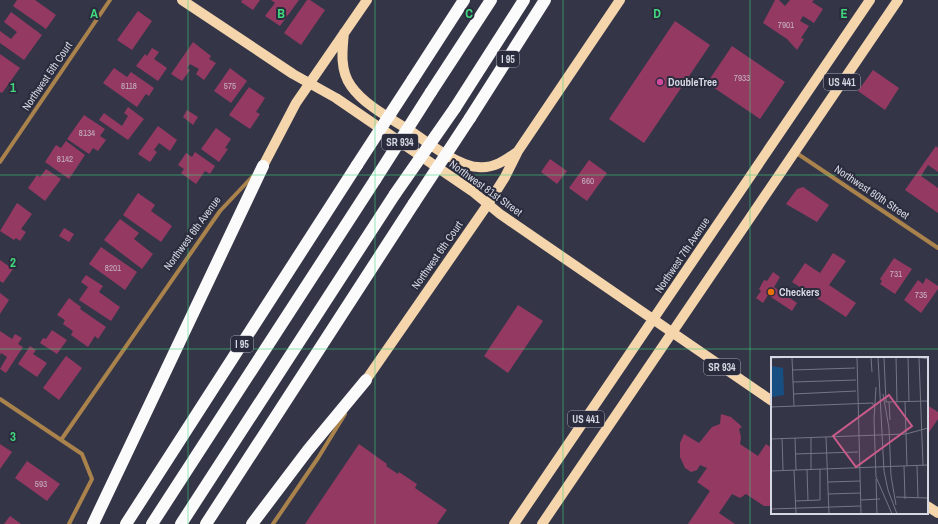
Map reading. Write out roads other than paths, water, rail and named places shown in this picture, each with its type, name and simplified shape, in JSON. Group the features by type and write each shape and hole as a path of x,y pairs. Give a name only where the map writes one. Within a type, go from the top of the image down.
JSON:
{"highway":[{"name":"I 95","path":"126,524 464,0"},
{"path":"152,524 491,0"},
{"path":"181,524 395,194 455,108 524,0"},
{"name":"I 95","path":"206,524 546,0"},
{"path":"93,524 147,406 196,310 229,234 262,166"},
{"path":"252,524 308,450 366,380"}],"main road":[{"name":"Northwest 81st Street","path":"182,0 293,74 336,98 459,182 488,204 771,400"},
{"name":"Northwest 6th Avenue","path":"262,166 296,103 367,0"},
{"name":"Northwest 6th Court","path":"366,380 488,204 506,177 518,151 620,0"},
{"name":"Northwest 7th Avenue","path":"514,524 870,0"},
{"name":"US 441","path":"542,524 898,0"},
{"path":"344,33 342,52 346,76 354,90 372,105 448,156 468,165 488,167 508,158 518,151"},
{"path":"928,507 938,513"}],"street":[{"name":"Northwest 5th Court","path":"0,162 110,0"},
{"name":"Northwest 80th Street","path":"795,152 938,248"},
{"name":"Northwest 6th Avenue","path":"61,440 220,211 262,166"},
{"name":"Northwest 6th Court","path":"273,524 318,458 366,380"},
{"path":"0,399 82,454 92,479 69,524"}],"place":[{"name":"DoubleTree","path":"660,82"},
{"name":"Checkers","path":"771,292"}]}
